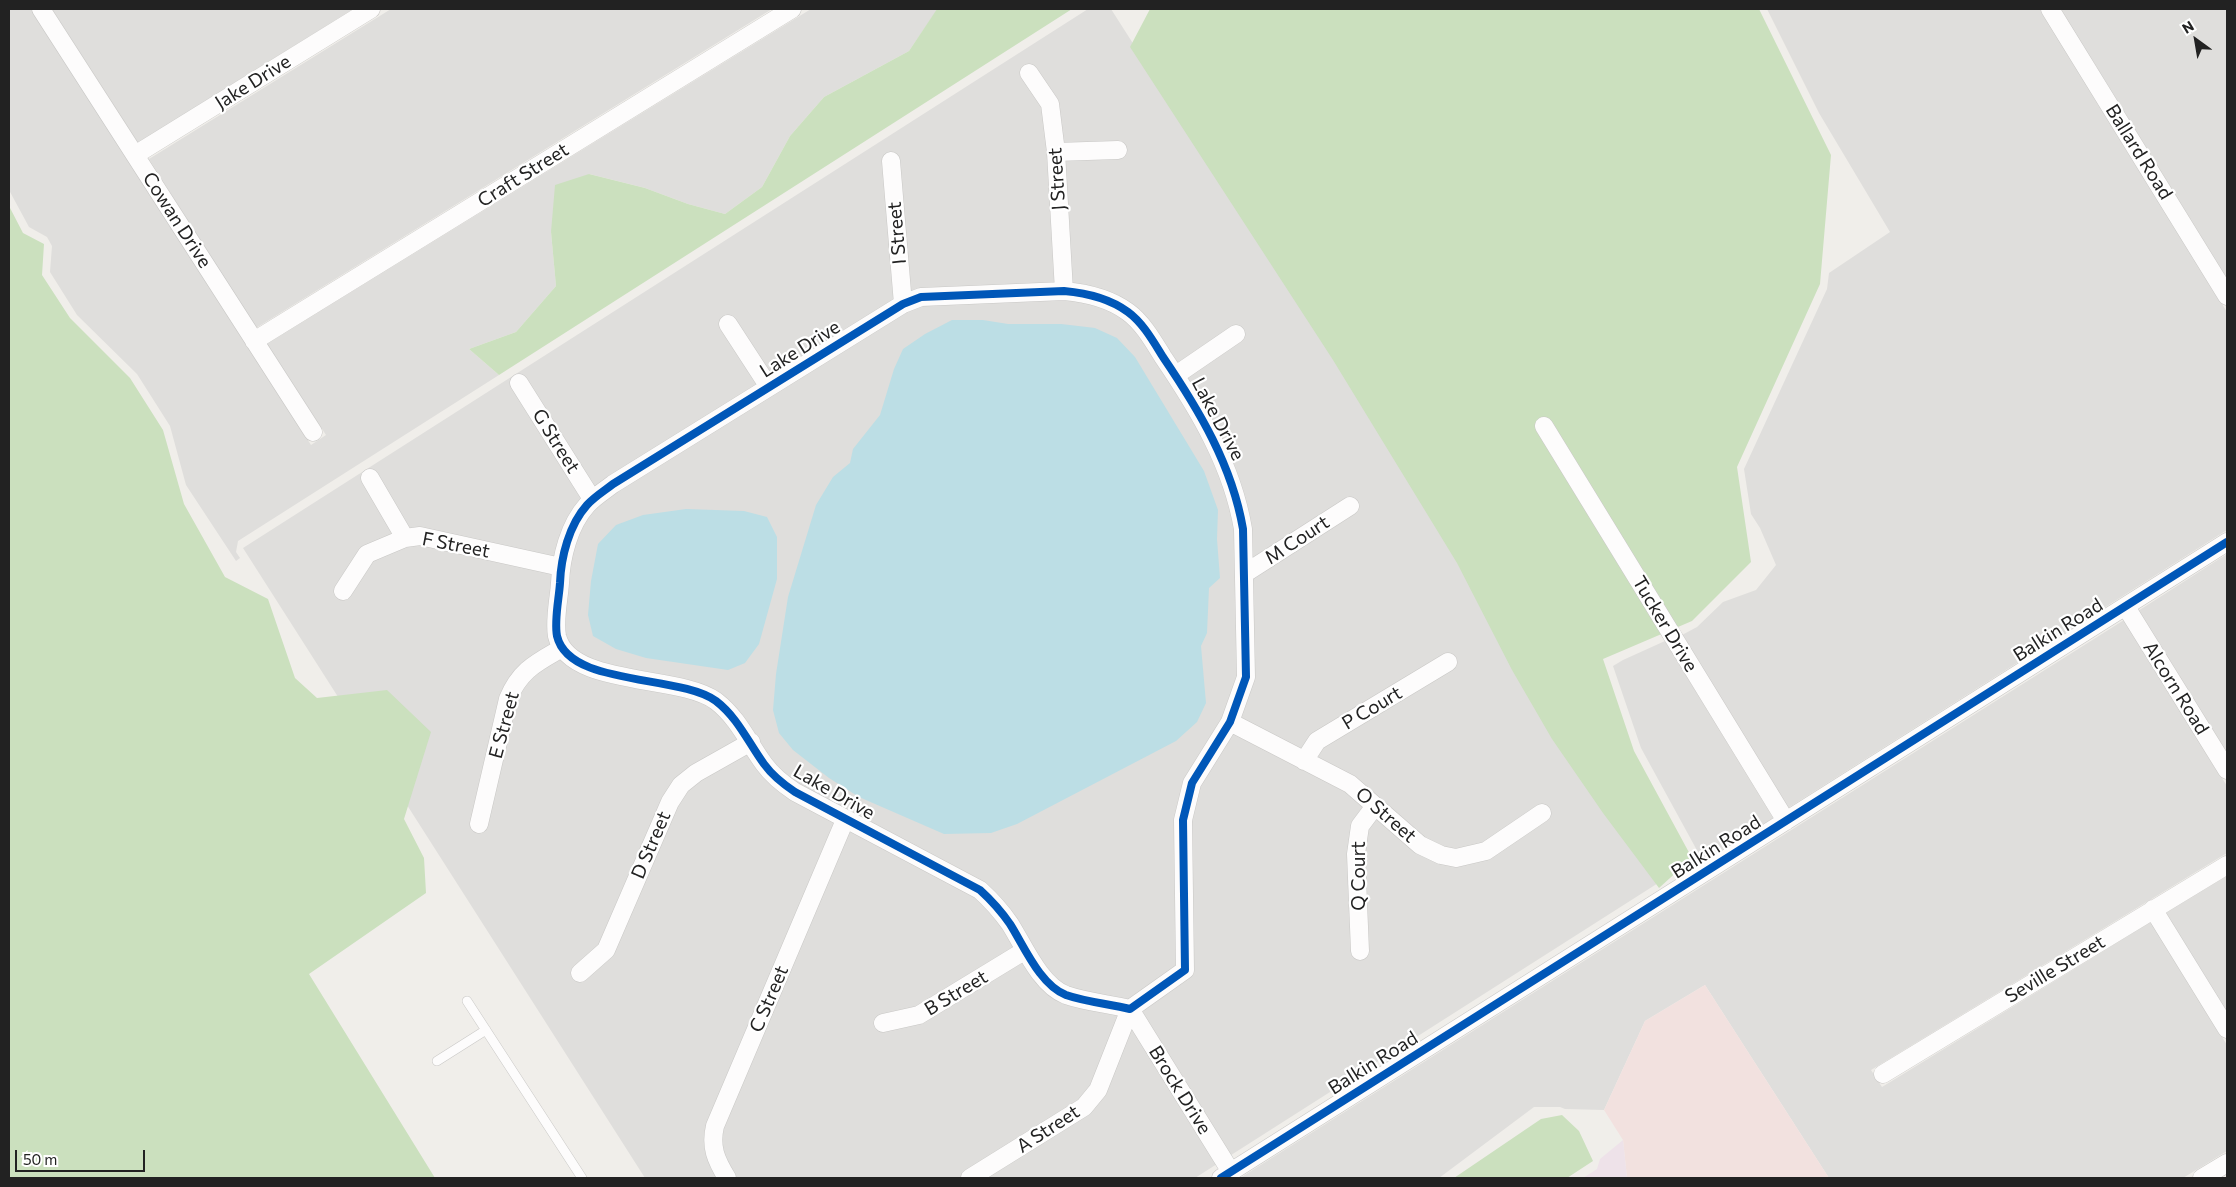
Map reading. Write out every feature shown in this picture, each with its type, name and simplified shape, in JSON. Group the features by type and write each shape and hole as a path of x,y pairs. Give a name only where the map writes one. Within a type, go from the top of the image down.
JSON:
{"street":[{"name":"Cowan Drive","path":"41,9 313,432"},
{"name":"Jake Drive","path":"136,156 371,9"},
{"name":"Craft Street","path":"254,341 792,9"},
{"name":"Ballard Road","path":"2050,9 2227,296"},
{"name":"J Street","path":"1029,74 1050,104 1056,152 1064,291"},
{"path":"1056,152 1118,150"},
{"name":"I Street","path":"892,161 903,304"},
{"name":"Lake Drive","path":"1064,291 1082,292 1106,300 1127,311 1139,322 1176,375 1216,443 1230,476 1239,506 1242,529 1246,677 1230,722 1192,783 1183,820 1185,970 1130,1009 1065,995 1046,979 1024,951 1010,925 996,905 980,890 965,880 845,820 794,792 780,782 764,765 733,718 715,701 702,694 608,673 578,662 562,648 557,632 561,567 570,535 577,520 592,499 614,484 903,304 921,297 1064,291"},
{"path":"728,324 769,387"},
{"path":"1176,375 1236,334"},
{"name":"G Street","path":"519,383 592,499"},
{"name":"Tucker Drive","path":"1544,426 1786,822"},
{"path":"370,478 405,538"},
{"name":"M Court","path":"1244,574 1350,506"},
{"name":"F Street","path":"343,591 367,554 405,538 420,536 561,567"},
{"name":"Balkin Road","path":"1226,1175 2227,542"},
{"name":"Alcorn Road","path":"2126,607 2227,770"},
{"name":"E Street","path":"479,824 508,699 514,684 520,675 534,664 562,648"},
{"name":"P Court","path":"1304,761 1317,741 1448,662"},
{"name":"O Street","path":"1230,722 1350,784 1420,844 1441,855 1456,858 1486,851 1542,813"},
{"name":"D Street","path":"580,973 606,950 670,802 681,785 696,773 750,742"},
{"name":"Q Court","path":"1360,951 1356,854 1360,826 1375,806"},
{"name":"C Street","path":"727,1178 716,1160 712,1148 715,1126 845,820"},
{"name":"Seville Street","path":"1883,1074 2227,865"},
{"path":"2153,909 2227,1028"},
{"name":"B Street","path":"883,1023 919,1016 1024,951"},
{"name":"Brock Drive","path":"1130,1009 1226,1175"},
{"name":"A Street","path":"970,1178 1084,1106 1098,1090 1130,1009"},
{"path":"2202,1178 2227,1162"}],"lane":[{"path":"468,1001 582,1178"},
{"path":"437,1060 486,1030"}],"shaded area":[{"path":"9,9 31,9 311,445 326,435 267,344 811,9 937,10 909,51 824,97 790,136 762,187 725,214 688,204 645,188 589,174 551,232 556,286 516,332 469,349 499,375 238,541 236,552 240,558 236,561 186,485 170,426 137,374 77,315 50,272 52,246 47,237 29,227 9,190"},
{"path":"52,9 353,9 138,143"},
{"path":"391,9 772,9 256,328 149,159"},
{"path":"1088,9 1111,9 1666,878 1195,1178 645,1178 243,548"},
{"path":"1767,9 2040,9 2227,312 2227,530 1788,808 1682,635 1697,627 1723,602 1756,590 1776,565 1760,528 1751,514 1744,469 1827,289 1829,273 1890,232 1819,113"},
{"path":"2060,9 2227,9 2227,279 2104,79"},
{"path":"2227,554 2227,753 2138,611"},
{"path":"2124,620 2227,786 2227,853 1871,1070 1882,1087 2151,922 2227,1045 2227,1151 2183,1178 1829,1178 1705,985 1645,1021 1604,1110 1534,1107 1439,1178 1240,1178"},
{"path":"1665,641 1773,818 1695,867 1698,865 1699,854 1641,748 1613,666"},
{"path":"2227,876 2227,1012 2166,913"},
{"path":"1705,985 1829,1178 1627,1178 1623,1140 1604,1110 1645,1021"},
{"path":"1623,1140 1627,1178 1583,1178 1597,1169 1600,1159"}],"green space":[{"path":"937,9 1072,9 499,375 469,349 516,332 556,286 551,232 555,185 589,174 645,188 688,204 725,214 762,187 790,136 824,97 909,51"},
{"path":"1150,9 1759,9 1831,155 1820,284 1737,467 1751,562 1692,621 1603,659 1634,751 1692,858 1659,888 1603,813 1552,739 1512,670 1457,563 1333,360 1130,47"},
{"path":"9,206 23,233 44,244 42,275 70,318 130,378 163,430 184,504 225,577 268,599 295,678 317,698 387,690 431,732 404,819 424,858 426,893 309,974 435,1178 9,1178"},
{"path":"1562,1115 1579,1131 1593,1161 1567,1178 1454,1178 1541,1119"}],"water":[{"path":"952,320 983,320 1008,324 1061,324 1095,328 1117,338 1135,357 1204,471 1218,510 1217,539 1220,578 1209,588 1207,633 1201,646 1206,703 1197,722 1176,741 1017,824 991,833 944,834 859,797 829,778 793,750 779,733 773,710 776,674 788,597 816,505 833,477 850,463 853,449 880,415 894,369 903,349 925,334"},
{"path":"686,509 744,511 767,517 777,537 777,579 759,644 745,663 728,670 646,658 616,649 593,636 588,615 591,581 598,544 616,525 643,515"}],"cycle path":[{"path":"1064,291 1081,293 1113,303 1138,321 1189,397 1212,439 1231,483 1243,529 1246,677 1230,722 1192,783 1183,820 1185,970 1130,1009 1066,995 1057,990 1041,974 1010,924 980,890 795,792 767,768 731,715 716,701 699,693 627,678 582,664 566,652 557,636 556,630 562,563 567,542 575,522 587,505 613,484 903,304 921,297 1064,291"},
{"path":"1221,1178 2227,542"}]}
